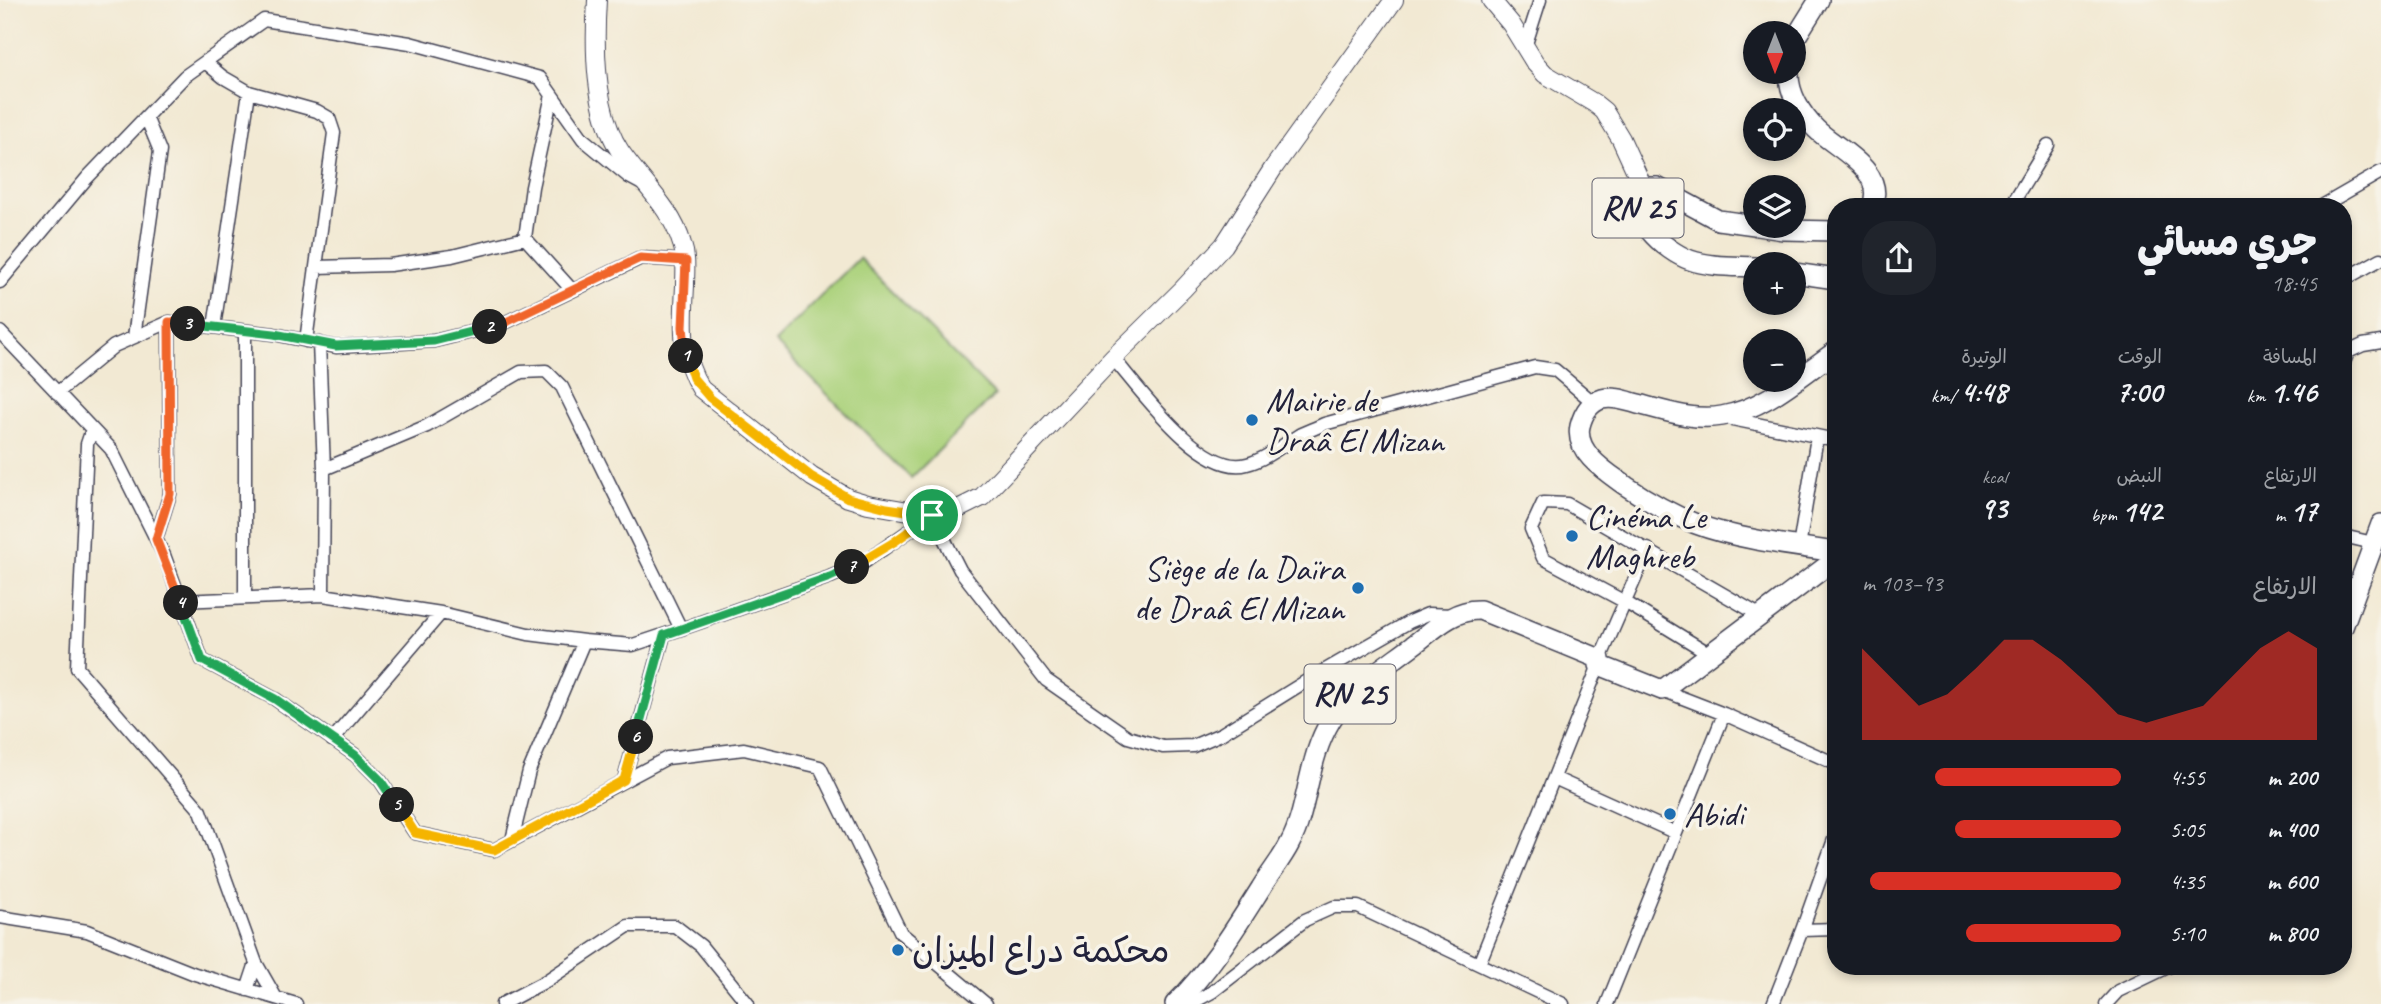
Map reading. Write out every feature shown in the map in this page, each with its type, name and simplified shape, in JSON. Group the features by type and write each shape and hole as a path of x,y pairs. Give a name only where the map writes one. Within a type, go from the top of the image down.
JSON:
{"main road":[{"path":"597,0 598,90 607,128 677,228 686,261 683,345 693,378 701,389 812,477 848,498 932,515 954,511 982,497 1112,358 1224,245 1274,167 1394,0"},
{"path":"1806,21 1819,0"},
{"path":"1500,4 1535,63 1545,74 1604,111 1643,187"},
{"path":"1792,84 1795,100 1805,117 1861,165 1872,182 1874,198"},
{"name":"RN 25","path":"1743,224 1718,220 1657,187 1643,187 1638,194 1638,211 1659,240 1675,253 1705,264 1743,266"},
{"name":"RN 25","path":"1806,230 1827,231"},
{"path":"1806,275 1827,278"},
{"path":"1827,365 1763,401 1738,413 1720,417 1683,415 1621,399 1604,398 1585,411 1578,435 1592,459 1617,479 1646,499 1698,525 1827,551"},
{"path":"2352,602 2381,524"},
{"path":"1455,615 1468,610 1480,611 1662,690 1827,566"},
{"name":"RN 25","path":"1175,1004 1193,986 1225,944 1290,843 1298,823 1314,759 1333,716 1345,698 1365,680 1455,615"}],"street":[{"path":"1525,47 1540,0"},
{"path":"0,282 87,178 185,76 264,20 411,43 540,78 583,139 629,177 648,187"},
{"path":"205,62 223,77 249,92 317,111 329,118 334,133 316,267 312,342 324,469 323,595"},
{"path":"214,327 249,92"},
{"path":"552,95 532,187 525,238 572,290"},
{"path":"134,337 160,150 146,117"},
{"path":"2016,198 2048,145"},
{"path":"2336,198 2381,172"},
{"path":"316,267 390,265 452,256 525,238"},
{"path":"57,393 114,346 169,322 336,346 434,341 500,325 640,258 686,261"},
{"path":"2352,275 2381,260"},
{"path":"156,539 170,494 169,322"},
{"path":"245,331 245,598"},
{"path":"0,332 111,449 156,539 202,660 275,699 355,755 380,780 415,833 494,850 667,758 744,749 820,767 901,933 986,1004"},
{"path":"2352,350 2381,342"},
{"path":"1112,358 1162,416 1185,438 1208,456 1230,466 1247,464 1324,424 1535,367 1555,370 1594,403"},
{"path":"324,469 427,426 521,372 546,371 562,387 681,629"},
{"path":"1720,417 1827,439"},
{"path":"92,429 87,444 77,668 201,811 256,963 276,998"},
{"path":"1799,547 1817,437"},
{"path":"1710,654 1625,602 1543,558 1531,528 1543,503 1567,504 1761,616"},
{"path":"180,601 323,595 441,613 528,634 633,645 830,577 863,563 932,515 960,570 1046,680 1128,737 1163,747 1193,747 1221,734 1409,622 1428,614 1455,615"},
{"path":"2352,538 2373,543"},
{"path":"1479,964 1648,549"},
{"path":"332,740 441,613"},
{"path":"624,780 664,635"},
{"path":"512,840 529,771 584,641"},
{"path":"1662,690 1724,714 1827,760"},
{"path":"1607,1004 1724,714"},
{"path":"1554,778 1676,833"},
{"path":"1773,1004 1827,859"},
{"path":"1190,1004 1212,992 1305,919 1334,907 1358,907 1563,1004"},
{"path":"0,917 87,930 195,974 296,1004"},
{"path":"502,1004 546,981 628,926 675,926 701,946 748,1004"},
{"path":"1802,930 1827,929"},
{"path":"247,989 256,963"},
{"path":"2106,1004 2118,991 2151,975"}],"green space":[{"path":"859,258 995,395 911,478 775,342"}],"place":[{"name":"Mairie de Draâ El Mizan","path":"1252,420"},
{"name":"Cinéma Le Maghreb","path":"1572,536"},
{"name":"Siège de la Daïra de Draâ El Mizan","path":"1358,588"},
{"name":"Abidi","path":"1670,814"},
{"name":"محكمة دراع الميزان","path":"898,950"}],"route":[{"path":"640,258 686,261 683,345 693,378 701,389 812,477 848,498 932,515 863,563 664,635 624,780 494,850 415,833 380,780 355,755 275,699 202,660 156,539 170,494 169,322 274,334 336,346 434,341 500,325 640,258"}]}
